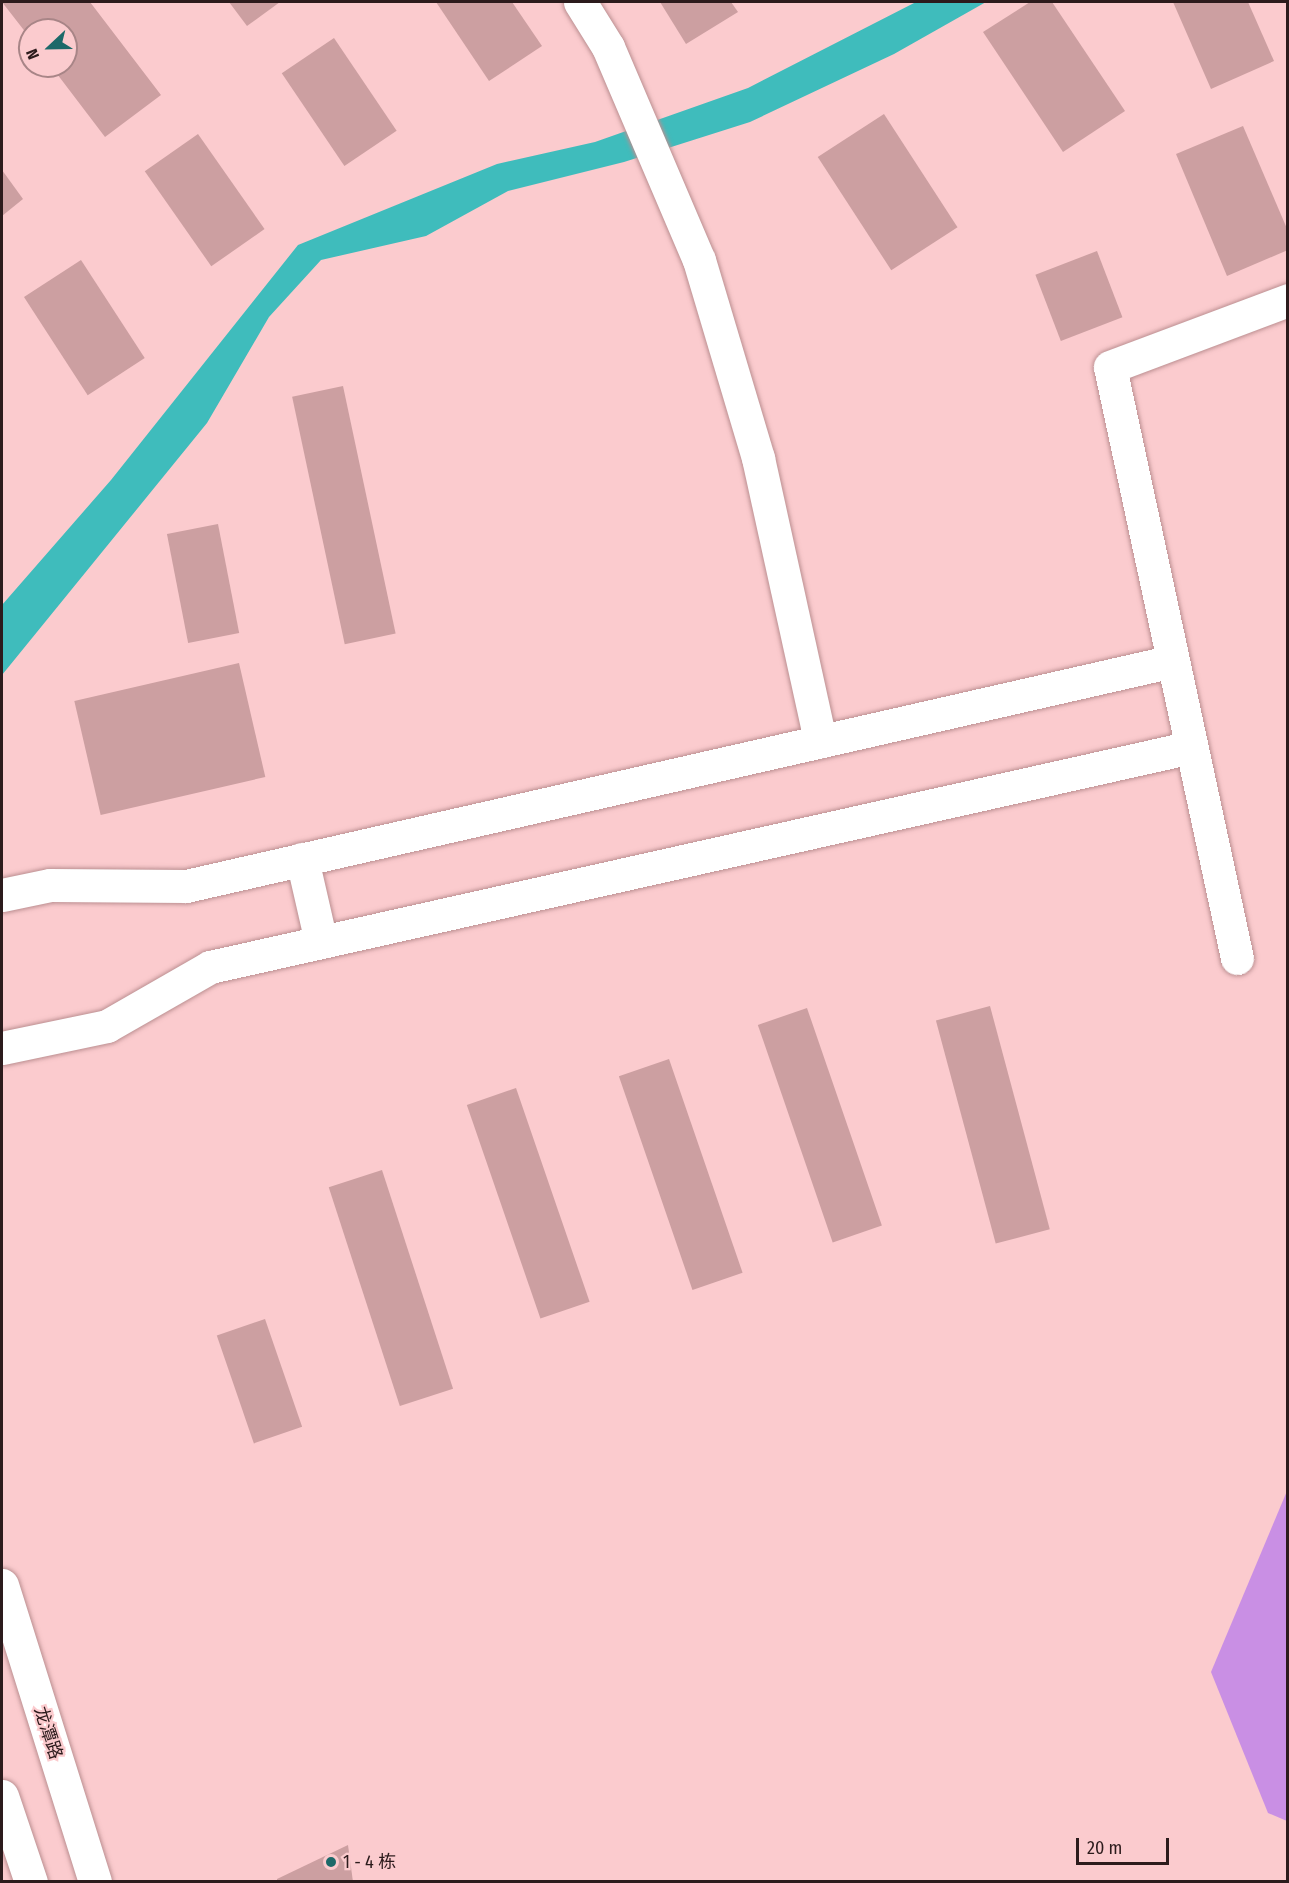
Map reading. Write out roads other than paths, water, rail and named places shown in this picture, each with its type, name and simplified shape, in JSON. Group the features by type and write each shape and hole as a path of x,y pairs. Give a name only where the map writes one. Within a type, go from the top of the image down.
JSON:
{"street":[{"path":"580,2 608,47 662,167 699,260 758,458 820,741"},
{"path":"1237,958 1110,367 1287,300"},
{"path":"2,895 50,885 186,886 1173,661"},
{"path":"2,1048 107,1026 210,967 1192,747"},
{"path":"302,859 321,942"},
{"name":"龙潭路","path":"2,1586 95,1881"},
{"path":"2,1796 31,1881"}],"water":[{"path":"916,2 986,2 894,54 750,122 624,162 508,191 426,236 321,260 269,317 207,423 2,675 2,605 111,480 298,245 497,164 595,142 748,88"}],"place":[{"name":"1 - 4 栋","path":"331,1862"}]}
